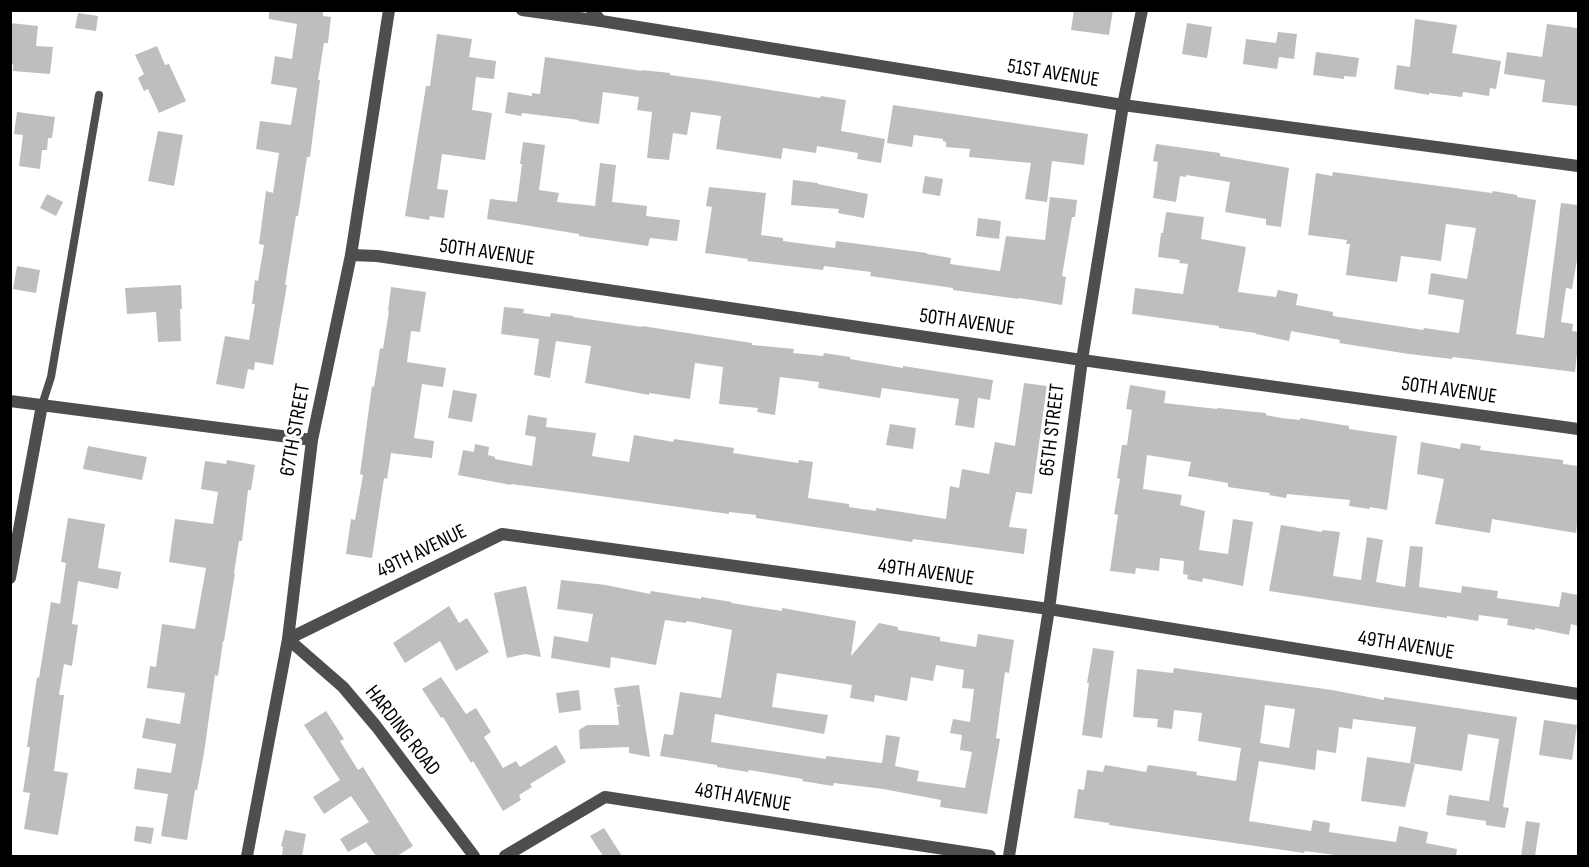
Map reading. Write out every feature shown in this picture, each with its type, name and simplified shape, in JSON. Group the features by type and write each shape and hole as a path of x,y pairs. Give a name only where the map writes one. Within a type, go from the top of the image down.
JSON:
{"street":[{"name":"67TH STREET","path":"248,856 288,639 312,440 351,255 389,10"},
{"name":"51ST AVENUE","path":"522,10 1123,105 1578,166"},
{"path":"592,10 601,21"},
{"name":"65TH STREET","path":"1010,856 1049,609 1082,360 1123,105 1142,10"},
{"name":"50TH AVENUE","path":"351,255 376,256 1082,360 1578,429"},
{"path":"10,401 312,440"},
{"path":"10,578 42,405"},
{"name":"49TH AVENUE","path":"288,639 502,534 1049,609 1578,693"},
{"name":"HARDING ROAD","path":"288,639 343,687 376,726 474,856"},
{"name":"48TH AVENUE","path":"505,856 605,797 990,856"}],"lane":[{"path":"42,405 51,377 99,95"}],"building":[{"path":"269,10 323,10 323,16 331,17 328,43 324,43 310,157 307,157 298,216 296,216 273,365 255,362 254,370 248,369 244,389 216,384 225,336 249,340 255,304 252,304 255,280 258,281 264,245 259,244 266,191 273,193 279,153 256,149 260,121 291,125 297,88 271,84 275,56 292,59 297,24 269,19"},
{"path":"1074,10 1113,10 1109,35 1071,30"},
{"path":"78,13 98,16 96,31 75,28"},
{"path":"1415,19 1457,25 1452,53 1501,61 1496,89 1490,88 1489,96 1463,92 1462,97 1429,93 1429,95 1394,89 1397,65 1410,67"},
{"path":"10,23 38,26 36,46 53,47 50,74 13,71 13,64 10,64"},
{"path":"1187,23 1212,27 1207,58 1182,54"},
{"path":"1547,24 1578,28 1578,106 1542,102 1545,80 1504,74 1507,52 1542,57"},
{"path":"1278,32 1297,34 1294,59 1279,57 1277,69 1243,64 1246,39 1276,43"},
{"path":"437,34 472,39 469,57 496,61 494,79 476,77 472,110 492,113 485,160 442,154 437,189 448,190 444,218 430,216 429,220 405,216 426,86 430,86"},
{"path":"157,46 165,65 169,64 186,101 159,113 148,89 144,91 138,78 144,74 135,55"},
{"path":"1316,52 1359,58 1356,77 1344,76 1344,79 1313,75"},
{"path":"545,57 670,73 670,75 846,100 841,131 885,139 881,163 857,159 858,153 817,146 816,153 783,148 781,159 716,149 721,116 691,112 687,135 673,133 669,160 647,158 652,112 637,110 639,97 603,92 599,124 522,113 521,116 505,113 508,92 532,96 532,93 540,94"},
{"path":"893,105 1088,134 1084,165 1052,161 1047,202 1025,199 1031,163 969,157 970,149 946,147 943,139 914,135 912,147 887,143"},
{"path":"17,112 55,117 52,138 48,138 47,150 42,150 40,169 19,166 23,135 14,134"},
{"path":"158,131 183,135 174,186 148,181"},
{"path":"523,142 545,145 539,190 559,193 557,202 595,206 600,163 616,165 612,202 647,206 646,216 680,220 677,241 650,238 648,246 487,219 490,199 517,202"},
{"path":"1156,144 1220,153 1220,156 1289,168 1281,227 1266,225 1266,219 1225,212 1230,182 1180,176 1176,202 1153,198 1158,162 1153,161"},
{"path":"1333,172 1492,193 1493,191 1536,200 1516,334 1544,338 1561,203 1578,205 1578,254 1572,289 1566,288 1561,322 1573,324 1572,331 1578,332 1575,372 1409,354 1339,343 1340,340 1291,331 1289,341 1256,333 1219,328 1219,326 1132,314 1135,288 1183,294 1188,264 1179,263 1180,260 1158,257 1166,212 1204,217 1201,239 1246,247 1238,292 1276,297 1278,290 1298,294 1296,305 1333,312 1333,316 1423,330 1424,328 1459,333 1464,300 1428,294 1431,273 1467,279 1476,228 1446,224 1441,261 1401,256 1397,282 1346,275 1350,244 1346,244 1347,240 1308,235 1316,173 1332,176"},
{"path":"925,176 943,179 940,196 922,193"},
{"path":"793,180 868,194 864,218 838,213 839,209 791,205"},
{"path":"709,187 766,193 761,235 783,238 783,241 835,248 836,241 927,253 951,258 950,264 1000,271 1006,236 1045,240 1050,197 1077,200 1062,276 1066,277 1062,305 870,276 871,272 824,266 823,270 747,261 748,259 705,253 712,207 706,206"},
{"path":"47,194 63,202 56,216 40,208"},
{"path":"978,218 1001,221 999,239 976,236"},
{"path":"17,266 40,270 36,293 13,289"},
{"path":"181,285 181,341 158,342 156,312 127,314 125,288"},
{"path":"391,287 426,292 420,332 411,331 407,362 446,368 443,387 422,384 414,438 434,441 432,458 391,453 387,479 384,478 372,558 346,554 351,519 355,520 363,475 360,474 372,386 374,387 380,348 383,349"},
{"path":"504,307 524,309 523,313 550,317 551,313 573,316 752,343 752,345 794,349 793,353 823,356 824,353 903,368 903,366 993,380 990,400 978,398 974,428 955,425 959,399 882,388 880,398 818,388 819,382 780,377 775,415 757,412 758,408 719,404 723,367 695,363 690,399 649,393 649,395 585,383 591,346 556,341 550,378 534,375 539,339 501,334"},
{"path":"1024,383 1047,386 1032,494 1016,492 1009,527 1027,529 1024,554 913,539 912,542 756,518 756,515 729,512 729,514 511,485 458,475 463,450 474,452 475,444 489,447 488,455 495,459 532,466 536,437 525,435 528,415 547,418 546,427 596,433 592,456 629,462 634,435 673,442 674,439 734,448 733,453 798,463 799,460 813,462 808,498 849,504 849,507 876,511 876,508 946,519 950,486 959,488 962,469 989,474 995,442 1015,446"},
{"path":"1130,385 1166,391 1164,403 1266,413 1266,415 1281,418 1300,420 1300,418 1349,426 1349,429 1397,436 1387,510 1349,506 1350,500 1287,494 1286,498 1269,495 1270,493 1228,487 1228,483 1188,476 1191,462 1147,455 1143,489 1182,495 1180,505 1205,511 1199,550 1228,554 1233,519 1253,522 1243,586 1203,578 1202,582 1187,579 1188,575 1183,574 1184,561 1160,558 1159,571 1136,568 1135,574 1110,571 1118,515 1114,514 1120,479 1117,478 1122,445 1127,445 1132,410 1126,409"},
{"path":"453,390 477,394 472,422 448,418"},
{"path":"890,424 916,428 913,449 886,445"},
{"path":"1421,442 1460,449 1461,443 1481,446 1480,450 1563,460 1563,464 1578,466 1576,533 1492,519 1490,533 1435,524 1444,479 1417,474"},
{"path":"88,446 147,457 142,480 83,469"},
{"path":"227,460 255,465 251,490 248,490 242,541 239,541 218,676 215,675 204,753 187,840 161,836 168,794 134,789 137,768 171,773 176,744 142,738 146,718 180,724 185,693 147,688 150,666 156,667 162,624 195,629 206,568 169,562 175,519 213,524 218,492 201,489 205,461 226,464"},
{"path":"68,518 105,524 98,568 121,572 118,589 78,581 72,624 78,625 72,666 64,664 59,695 64,695 54,771 68,773 58,835 24,829 30,793 23,792 37,677 39,678 51,602 60,604 66,563 61,562"},
{"path":"1281,525 1322,532 1322,530 1340,532 1333,576 1361,580 1367,537 1383,540 1376,582 1405,587 1410,546 1423,547 1419,587 1461,593 1462,586 1498,591 1497,598 1559,607 1562,592 1578,595 1578,626 1571,624 1569,635 1507,625 1508,619 1479,615 1478,621 1447,616 1447,618 1269,591"},
{"path":"561,580 606,585 650,594 651,591 701,599 701,597 782,611 782,608 856,621 851,656 879,623 898,627 898,630 940,637 940,641 976,647 978,634 1014,640 1009,673 1005,672 996,738 1000,739 987,814 940,807 941,800 883,789 834,783 833,786 660,756 664,734 673,735 680,692 721,698 732,630 687,621 686,623 665,620 656,665 611,657 610,668 551,658 554,636 588,642 593,614 557,609","holes":["936,665 964,670 962,688 974,689 970,722 953,719 950,733 962,735 960,750 972,752 965,788 917,781 919,771 895,766 900,737 886,735 882,763 826,756 826,759 711,742 715,714 824,734 828,715 772,707 777,673 852,685 850,698 874,702 875,695 907,701 911,677 933,681"]},
{"path":"526,586 541,657 525,654 507,658 494,593"},
{"path":"449,606 459,623 467,618 489,652 456,671 440,641 405,663 393,643"},
{"path":"1093,648 1114,651 1102,738 1082,735"},
{"path":"1174,668 1332,690 1384,700 1384,697 1517,717 1503,807 1509,808 1505,828 1486,825 1486,821 1446,815 1449,795 1489,801 1499,739 1468,734 1462,771 1410,763 1416,727 1353,719 1352,729 1339,727 1336,753 1317,750 1315,770 1259,761 1249,821 1311,831 1313,820 1330,823 1329,832 1396,842 1399,826 1428,832 1426,843 1457,849 1456,856 1343,856 1305,851 1304,853 1074,818 1078,789 1084,790 1087,770 1103,772 1105,765 1146,772 1148,765 1197,772 1196,775 1236,781 1241,748 1198,741 1202,713 1174,710 1172,729 1157,727 1158,719 1133,717 1137,669 1173,673","holes":["1265,705 1295,709 1289,748 1260,743"]},
{"path":"441,677 466,714 476,708 491,732 484,737 503,768 516,761 520,767 556,745 566,762 530,784 532,787 519,795 521,800 503,811 473,761 471,763 443,717 441,718 422,689"},
{"path":"639,685 650,757 629,753 629,747 580,749 579,730 587,725 619,725 617,707 621,705 617,705 614,688"},
{"path":"579,690 581,710 559,713 556,693"},
{"path":"326,711 344,739 340,741 358,770 363,767 413,846 397,856 376,856 366,842 348,852 340,839 369,822 351,796 324,814 313,797 340,780 304,725"},
{"path":"1544,720 1577,725 1572,760 1539,755"},
{"path":"1367,757 1415,764 1405,807 1361,801"},
{"path":"1526,821 1540,823 1535,856 1521,856"},
{"path":"136,826 154,828 151,844 134,841"},
{"path":"604,828 622,856 603,856 590,836"},
{"path":"285,830 306,834 302,856 282,856 283,847 281,846"}]}
